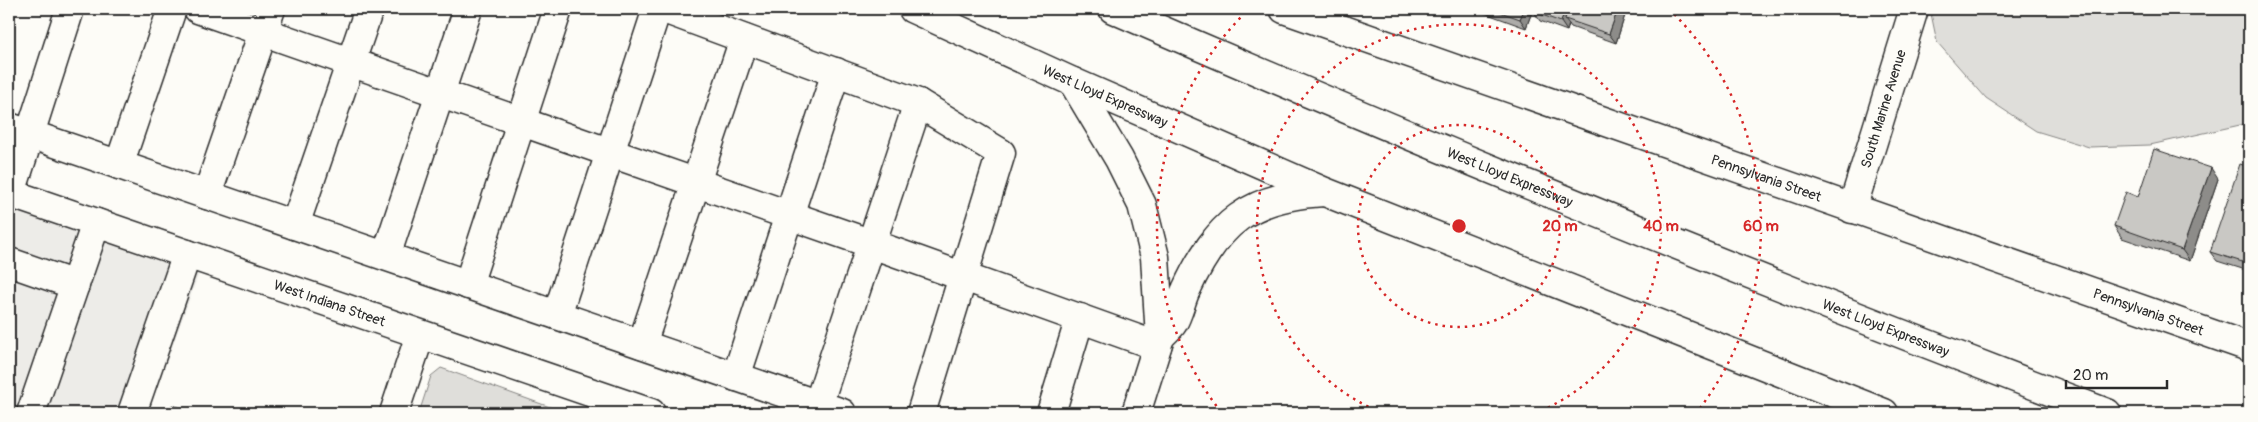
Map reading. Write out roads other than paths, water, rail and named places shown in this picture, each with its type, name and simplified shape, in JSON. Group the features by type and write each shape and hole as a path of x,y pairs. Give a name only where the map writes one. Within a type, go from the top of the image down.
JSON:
{"main road":[{"path":"10,193 20,131 70,9"},
{"path":"120,165 172,9"},
{"path":"198,9 268,20 350,62 1080,318 1159,341"},
{"path":"296,225 369,9"},
{"path":"386,256 468,9"},
{"path":"468,285 558,9"},
{"path":"557,315 657,9"},
{"path":"664,9 918,103 1001,153 921,413"},
{"name":"West Lloyd Expressway","path":"913,9 1073,82 1324,192 1884,413"},
{"name":"West Lloyd Expressway","path":"1113,9 1342,109 1666,241 2107,413"},
{"name":"Pennsylvania Street","path":"1284,9 2249,347"},
{"name":"South Marine Avenue","path":"1852,209 1914,9"},
{"path":"207,195 268,20"},
{"path":"642,344 744,39"},
{"path":"736,377 836,72"},
{"path":"1073,82 1119,159 1142,205 1155,257 1159,341 1136,413"},
{"path":"20,131 830,409 872,244 918,103"},
{"path":"1159,341 1174,322 1186,290 1210,244 1231,222 1263,203 1295,194 1324,192"},
{"name":"West Indiana Street","path":"10,193 651,413"},
{"path":"31,413 96,223"},
{"path":"132,413 187,254"},
{"path":"9,262 75,285"},
{"path":"1051,413 1080,318"},
{"path":"394,413 420,335"}]}
